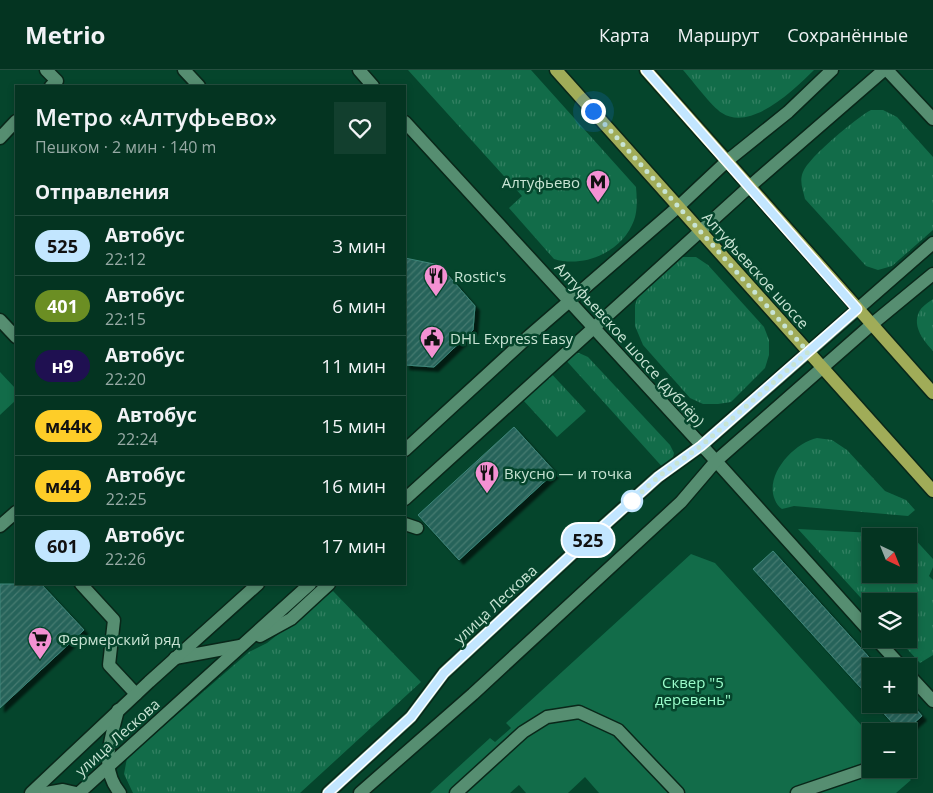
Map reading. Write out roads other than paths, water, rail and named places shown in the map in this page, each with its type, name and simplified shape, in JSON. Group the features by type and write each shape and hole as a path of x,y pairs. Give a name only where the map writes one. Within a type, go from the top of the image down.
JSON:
{"main road":[{"path":"46,70 57,81 53,85"},
{"path":"184,70 198,85"},
{"path":"359,70 372,85"},
{"name":"Алтуфьевское шоссе","path":"556,70 933,491"},
{"path":"646,70 933,393"},
{"path":"406,449 568,301 678,207 727,161 788,112 832,70"},
{"path":"406,498 750,187 886,70 933,119"},
{"path":"0,138 15,123"},
{"name":"Алтуфьевское шоссе (дублёр)","path":"406,123 862,623"},
{"name":"улица Лескова","path":"328,793 411,717 444,673 563,562 658,477 701,446 933,243"},
{"path":"360,793 473,694 681,502 716,461 871,325 933,274"},
{"path":"0,320 15,336"},
{"path":"0,526 15,513"},
{"path":"82,585 114,620 110,666 136,694"},
{"name":"улица Лескова","path":"31,793 118,710 257,585"},
{"name":"улица Лескова","path":"78,793 309,585"},
{"path":"175,658 242,646 291,619 329,585"},
{"path":"884,648 894,658"},
{"path":"917,683 933,701"},
{"path":"118,710 108,752 108,767 114,786 120,793"},
{"path":"456,793 523,732 547,718 579,712 618,730 678,793"},
{"path":"797,793 862,771"},
{"path":"46,793 63,790 78,793"}],"place":[{"name":"Алтуфьево","path":"598,203"},
{"name":"Rostic's","path":"436,297"},
{"name":"DHL Express Easy","path":"432,359"},
{"name":"Вкусно — и точка","path":"487,494"},
{"name":"Фермерский ряд","path":"40,660"}],"park label":[{"name":"Сквер \"5 деревень\"","path":"693,690"}]}
